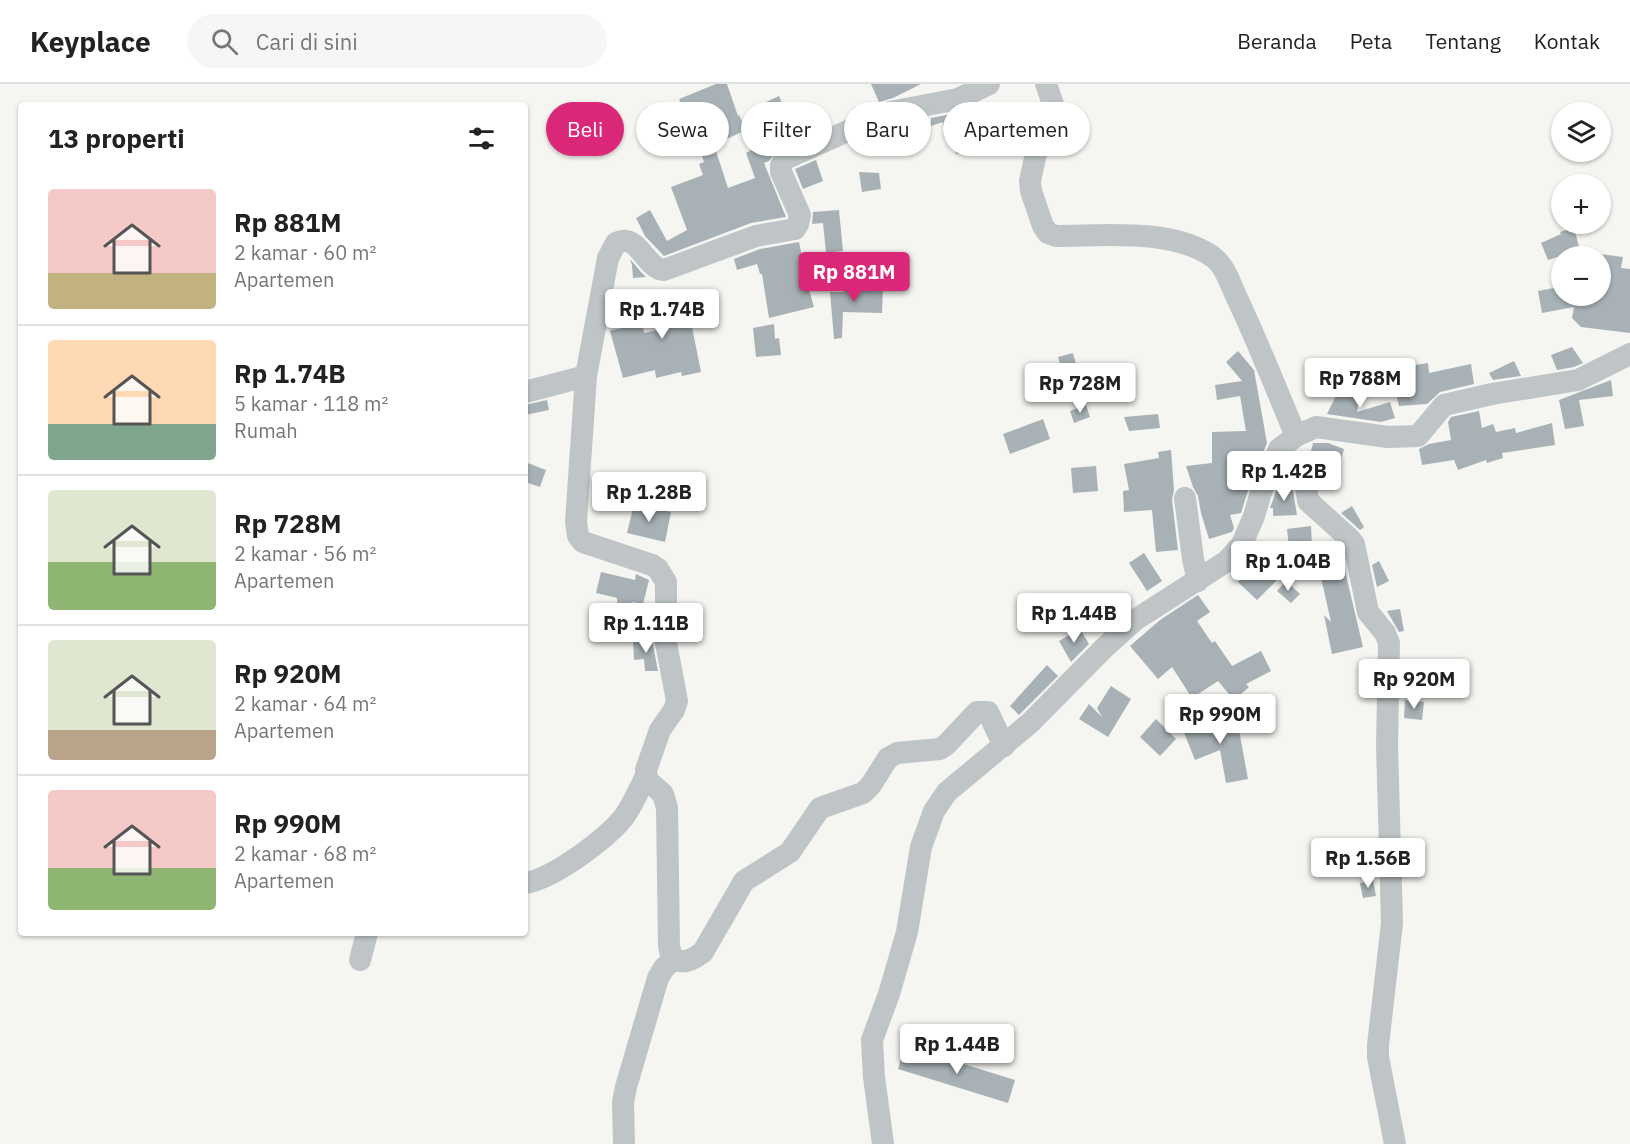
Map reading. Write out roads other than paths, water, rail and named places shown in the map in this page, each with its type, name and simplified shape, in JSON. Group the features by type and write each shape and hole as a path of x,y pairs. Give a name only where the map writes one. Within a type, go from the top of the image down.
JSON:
{"street":[{"path":"989,84 958,99 890,112 785,159 781,165 781,172 800,215 798,224 792,230 756,236 664,270 656,268 632,242 622,240 616,243 608,258 586,376 576,522 578,536 590,546 652,565 662,575 667,590 666,643 677,701 674,710 660,730 646,776 647,780 663,794 667,808 669,946 670,954 674,959 680,962 687,961 695,959 703,952 744,881 790,852 820,808 863,793 871,785 888,758 897,753 940,749 977,712 987,712 1004,746"},
{"path":"1046,84 1054,110 1040,135 1030,182 1043,226 1048,233 1056,236 1151,237 1171,240 1215,258 1224,270 1245,314 1296,436"},
{"path":"883,1144 874,1077 872,1040 889,994 907,932 921,847 934,811 947,792 1004,746 1135,620 1227,561 1242,544 1262,489 1280,449 1296,436 1316,427 1388,437 1418,436 1444,405 1492,394 1578,380 1630,354"},
{"path":"528,391 586,376"},
{"path":"1275,463 1300,465 1304,468 1308,501 1354,544 1368,612 1385,633 1389,643 1387,745 1392,923 1378,1057 1395,1144"},
{"path":"1185,498 1198,581"},
{"path":"528,882 559,870 604,836 630,809 646,776"},
{"path":"360,960 366,936"},
{"path":"624,1144 623,1102 626,1087 658,978 664,968 674,959"}]}
